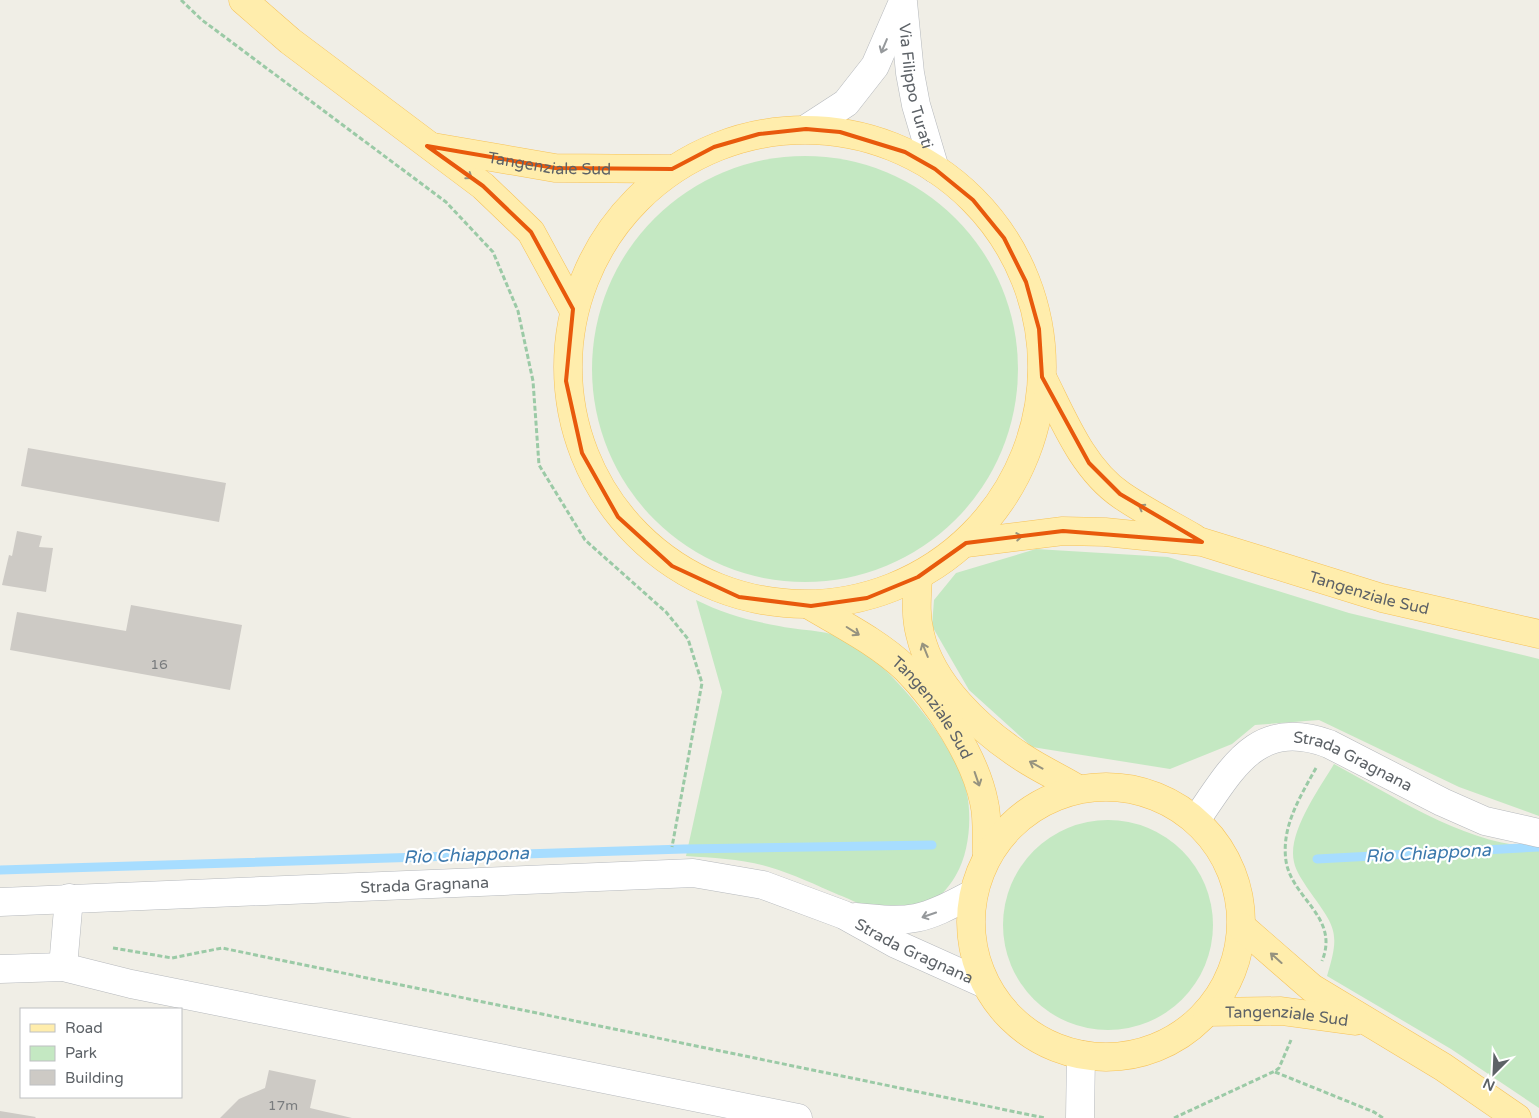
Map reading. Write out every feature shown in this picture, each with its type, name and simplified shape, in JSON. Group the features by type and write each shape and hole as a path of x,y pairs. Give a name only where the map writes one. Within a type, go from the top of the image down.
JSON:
{"main road":[{"name":"Tangenziale Sud","path":"243,0 290,41 482,186 530,232 573,309"},
{"path":"806,130 840,132 873,140 905,152 935,169 973,200 1004,238 1026,282 1039,328 1042,377 1038,415 1028,450 1012,484 992,516 966,543 918,577 867,598 811,606 739,596 672,566 618,517 582,453 566,381 573,309 594,254 628,207 672,169 714,147 759,134 806,130"},
{"name":"Tangenziale Sud","path":"427,146 555,168 672,169"},
{"name":"Tangenziale Sud","path":"1042,377 1070,432 1089,463 1120,494 1202,542"},
{"name":"Tangenziale Sud","path":"966,543 1063,531 1105,532 1202,542 1382,598 1539,634"},
{"name":"Tangenziale Sud","path":"918,577 916,612 920,635 926,653 940,680 976,720 1022,758 1078,789"},
{"name":"Tangenziale Sud","path":"811,606 879,647 906,669 944,716 962,745 976,776 984,803 987,855"},
{"path":"1110,786 1141,790 1170,802 1196,820 1216,843 1231,869 1240,898 1242,927 1232,973 1207,1012 1181,1035 1150,1050 1116,1057 1081,1055 1042,1042 1009,1017 985,984 971,940 972,894 987,855 1011,824 1042,802 1078,789 1110,786"},
{"name":"Tangenziale Sud","path":"1242,927 1299,978 1365,1022 1442,1067 1517,1118"},
{"name":"Tangenziale Sud","path":"1207,1012 1281,1012 1365,1022"}],"street":[{"name":"Via Filippo Turati","path":"806,130 846,103 875,66 903,1"},
{"name":"Via Filippo Turati","path":"903,1 910,73 916,105 935,169"},
{"name":"Strada Gragnana","path":"1196,820 1236,763 1262,743 1285,737 1310,736 1484,821 1539,833"},
{"name":"Strada Gragnana","path":"0,902 693,873 763,885 844,916 896,944 985,984"},
{"name":"Strada Gragnana","path":"844,916 901,921 918,919 935,914 972,894"},
{"path":"63,967 69,898"},
{"path":"0,969 63,967 131,984 798,1118"},
{"path":"1080,1118 1081,1055"}],"path":[{"path":"181,0 202,20 446,202 493,252 518,311 533,381 539,465 585,540 666,612 688,639 702,683 668,875"},
{"path":"1319,968 1327,949 1326,931 1318,915 1293,880 1286,862 1286,848 1287,827 1294,807 1329,744"},
{"path":"104,946 172,958 222,948 1045,1118"},
{"path":"1174,1118 1275,1071 1279,1068 1292,1038"},
{"path":"1275,1071 1374,1112 1383,1118"}],"highlighted area":[{"path":"806,129 840,132 905,152 935,169 973,200 1004,238 1026,282 1039,329 1042,377 1089,463 1120,494 1202,542 1063,531 966,543 918,577 867,598 811,606 739,597 672,566 618,517 582,453 566,381 573,309 531,232 483,186 427,146 555,168 672,169 714,147 759,134"}],"green space":[{"path":"805,156 847,160 887,172 924,192 956,218 982,250 1002,287 1014,327 1018,369 1014,411 1002,451 982,488 956,520 924,546 887,566 847,578 805,582 763,578 723,566 686,546 654,520 628,488 608,451 596,411 592,369 596,327 608,287 628,250 654,218 686,192 723,172 763,160"},
{"path":"1036,549 1168,557 1349,613 1539,659 1539,816 1459,787 1319,720 1255,725 1232,744 1170,769 1032,747 969,690 932,626 934,600 956,573"},
{"path":"696,600 726,613 747,619 840,637 861,649 876,661 925,714 952,755 961,775 967,794 969,814 967,846 964,857 952,881 939,897 920,906 872,907 860,904 796,876 759,864 686,856 722,692"},
{"path":"1334,764 1433,818 1460,830 1513,845 1539,846 1539,1108 1451,1049 1327,976 1334,949 1333,930 1330,921 1298,873 1294,862 1293,850 1295,838 1306,811"},
{"path":"1098,820 1118,820 1139,824 1158,832 1183,850 1196,866 1209,894 1213,925 1209,956 1196,984 1183,1000 1167,1013 1139,1026 1118,1030 1098,1030 1077,1026 1058,1018 1033,1000 1020,984 1007,956 1003,935 1003,915 1007,894 1015,875 1033,850 1049,837 1077,824"}],"building":[{"path":"28,448 226,483 219,522 21,486"},
{"path":"17,531 42,536 39,547 53,548 46,592 2,585 9,555 12,556"},
{"path":"131,605 242,625 230,690 10,650 17,612 126,631"},
{"path":"269,1070 316,1080 310,1108 352,1118 220,1118 239,1099 265,1088"},
{"path":"0,1111 36,1117 0,1118"}],"waterway":[{"name":"Rio Chiappona","path":"0,870 684,849 932,845"},
{"name":"Rio Chiappona","path":"1317,859 1539,847"}]}
